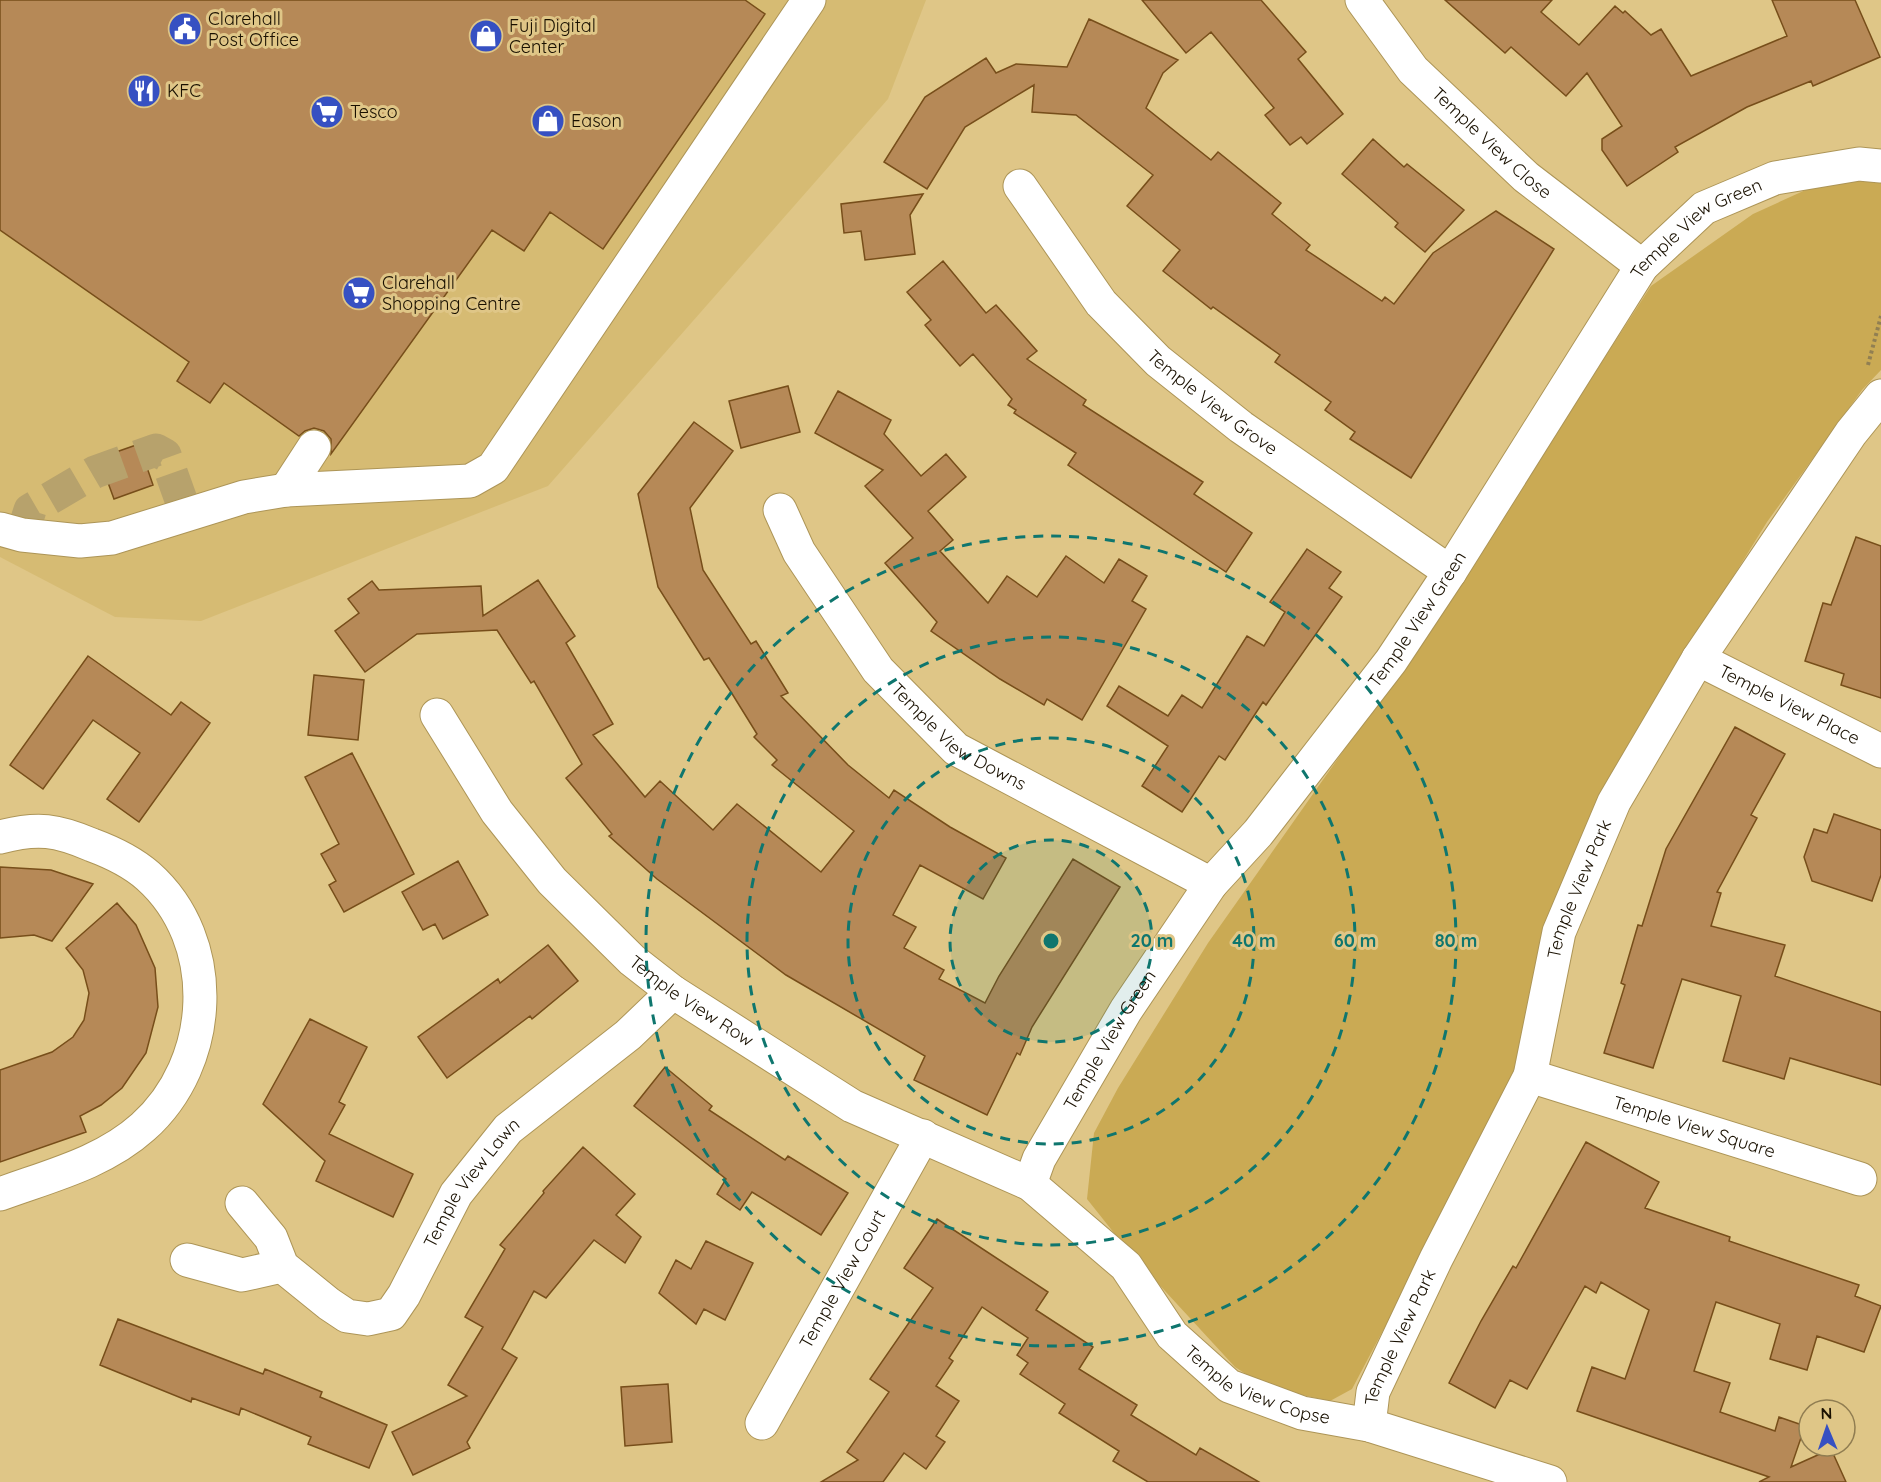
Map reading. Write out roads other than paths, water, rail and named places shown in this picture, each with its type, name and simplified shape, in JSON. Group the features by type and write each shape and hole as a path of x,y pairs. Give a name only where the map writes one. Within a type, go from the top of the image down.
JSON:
{"street":[{"path":"0,530 22,535 80,541 112,538 244,497 286,490 470,481 493,468 809,0"},
{"name":"Temple View Close","path":"1362,0 1413,70 1465,120 1526,177 1642,266"},
{"name":"Temple View Green","path":"1030,1184 1039,1159 1126,1010 1211,884 1258,833 1384,670 1450,572 1642,266 1704,208 1775,177 1859,164 1881,166"},
{"name":"Temple View Grove","path":"1020,186 1101,303 1158,362 1241,427 1450,572"},
{"name":"Temple View Park","path":"1369,1425 1373,1392 1437,1259 1530,1076 1559,932 1614,802 1698,658 1851,433 1881,396"},
{"path":"286,490 314,447"},
{"name":"Temple View Downs","path":"780,510 799,552 878,670 956,749 1211,884"},
{"name":"Temple View Place","path":"1698,658 1881,751"},
{"name":"Temple View Row","path":"437,715 496,812 552,881 632,960 673,992 852,1106 1030,1184"},
{"path":"0,837 24,830 64,833 111,852 148,876 175,910 190,939 198,971 201,1007 198,1034 189,1060 176,1087 144,1126 122,1144 92,1160 0,1194"},
{"name":"Temple View Lawn","path":"282,1266 347,1316 368,1319 391,1314 404,1295 456,1194 508,1129 628,1035 673,992"},
{"name":"Temple View Square","path":"1530,1076 1860,1179"},
{"name":"Temple View Court","path":"762,1423 923,1136"},
{"name":"Temple View Copse","path":"1030,1184 1126,1266 1172,1335 1229,1386 1302,1413 1369,1425 1550,1482"},
{"path":"187,1260 242,1275 282,1266 272,1239 242,1203"}],"tunnel":[{"path":"22,535 30,510 95,472 156,450 165,455 186,514"}],"place":[{"name":"Clarehall Post Office","path":"185,29"},
{"name":"Fuji Digital Center","path":"486,36"},
{"name":"KFC","path":"144,91"},
{"name":"Tesco","path":"327,112"},
{"name":"Eason","path":"548,121"},
{"name":"Clarehall Shopping Centre","path":"359,293"}]}
